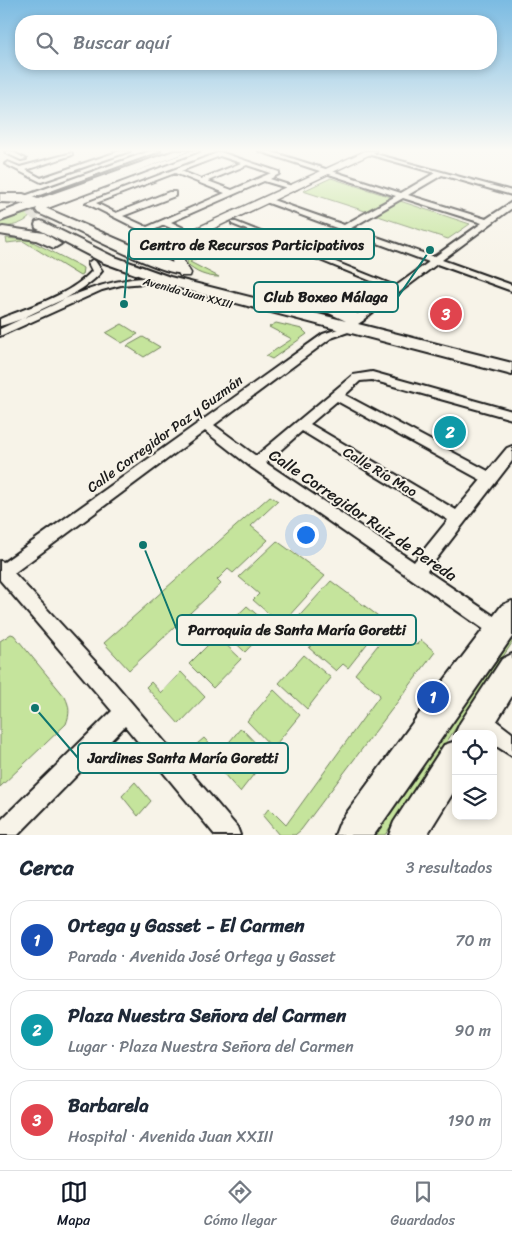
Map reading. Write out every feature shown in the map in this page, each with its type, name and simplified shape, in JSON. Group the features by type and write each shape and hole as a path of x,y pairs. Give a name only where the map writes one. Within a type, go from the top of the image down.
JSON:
{"main road":[{"path":"1,227 31,222 38,217 36,208 6,190"},
{"path":"0,198 36,208 78,190"},
{"path":"0,210 36,208 83,190"},
{"path":"185,273 178,262 179,257 200,238 290,190"},
{"name":"Avenida Juan XXIII","path":"36,208 58,216 135,254 185,273 334,309 353,324 512,369"},
{"name":"Avenida Juan XXIII","path":"36,208 79,246 142,273 353,324 512,357"},
{"path":"135,254 158,250 191,235 237,218"},
{"name":"Avenida Juan XXIII","path":"1,227 38,236 92,263 163,288 329,329 353,324"},
{"path":"354,835 444,706 507,622"},
{"path":"475,727 512,669"},
{"path":"407,835 452,763"}],"street":[{"path":"36,208 70,190"},
{"path":"36,208 87,190"},
{"path":"124,190 90,203 147,230 239,190"},
{"path":"224,190 232,193"},
{"path":"386,190 487,222"},
{"path":"345,228 411,190"},
{"path":"117,215 172,194"},
{"path":"267,201 512,288"},
{"name":"Calle Corregidor Paz y Guzmán","path":"2,570 327,336 353,324 511,205"},
{"path":"237,218 389,285"},
{"path":"164,222 191,235"},
{"path":"0,333 62,300 91,280 97,271 92,263"},
{"path":"0,323 62,300 113,284 143,281"},
{"path":"256,463 357,378 372,376 512,415"},
{"path":"336,395 490,479"},
{"name":"Calle Corregidor Ruiz de Pereda","path":"207,424 216,434 256,463 416,572 507,622"},
{"name":"Calle Río Mao","path":"302,425 458,520"},
{"path":"416,572 512,451"},
{"path":"2,570 229,835"},
{"path":"2,835 125,712"},
{"path":"475,727 512,746"}],"green space":[{"path":"369,190 391,197 365,211 303,191"},
{"path":"400,201 470,224 448,239 375,215"},
{"path":"34,209 25,221 0,228 0,221"},
{"path":"227,231 200,250 206,253 190,262 219,277 202,274 187,264 188,255"},
{"path":"6,238 29,240 80,266 83,268 82,275 80,276 23,241 7,243"},
{"path":"276,323 302,329 307,334 272,359 266,356 292,339 269,327"},
{"path":"122,324 138,334 122,343 106,333"},
{"path":"143,337 160,347 144,357 127,346"},
{"path":"270,496 278,501 251,526 268,540 233,573 228,569 217,580 221,584 129,670 104,643"},
{"path":"277,541 325,576 287,618 282,614 276,620 253,600 259,594 239,577"},
{"path":"331,581 385,621 348,668 343,664 336,671 309,648 315,641 293,623"},
{"path":"247,606 270,626 245,652 222,630"},
{"path":"393,626 416,645 421,640 435,652 301,830 295,835 279,835 263,816 269,808 286,825 380,695 355,674"},
{"path":"512,631 512,643 454,730 452,730 452,734 385,835 375,835"},
{"path":"11,634 14,635 65,697 69,707 69,714 66,724 0,787 0,641"},
{"path":"217,636 241,659 213,688 189,664"},
{"path":"304,655 331,678 307,709 279,683"},
{"path":"181,672 205,697 179,724 146,687 151,682 161,693"},
{"path":"274,690 300,715 273,748 247,721"},
{"path":"241,728 268,756 240,792 197,744 204,738 219,754"},
{"path":"135,782 151,801 138,816 122,796"}],"tunnel":[{"path":"0,195 49,222"}],"place":[{"name":"Club Boxeo Málaga","path":"430,250"},
{"name":"Centro de Recursos Participativos","path":"124,304"},
{"name":"Barbarela","path":"446,314"},
{"name":"Plaza Nuestra Señora del Carmen","path":"450,432"},
{"name":"Parroquia de Santa María Goretti","path":"143,545"},
{"name":"Ortega y Gasset - El Carmen","path":"433,697"},
{"name":"Jardines Santa María Goretti","path":"35,708"}]}
